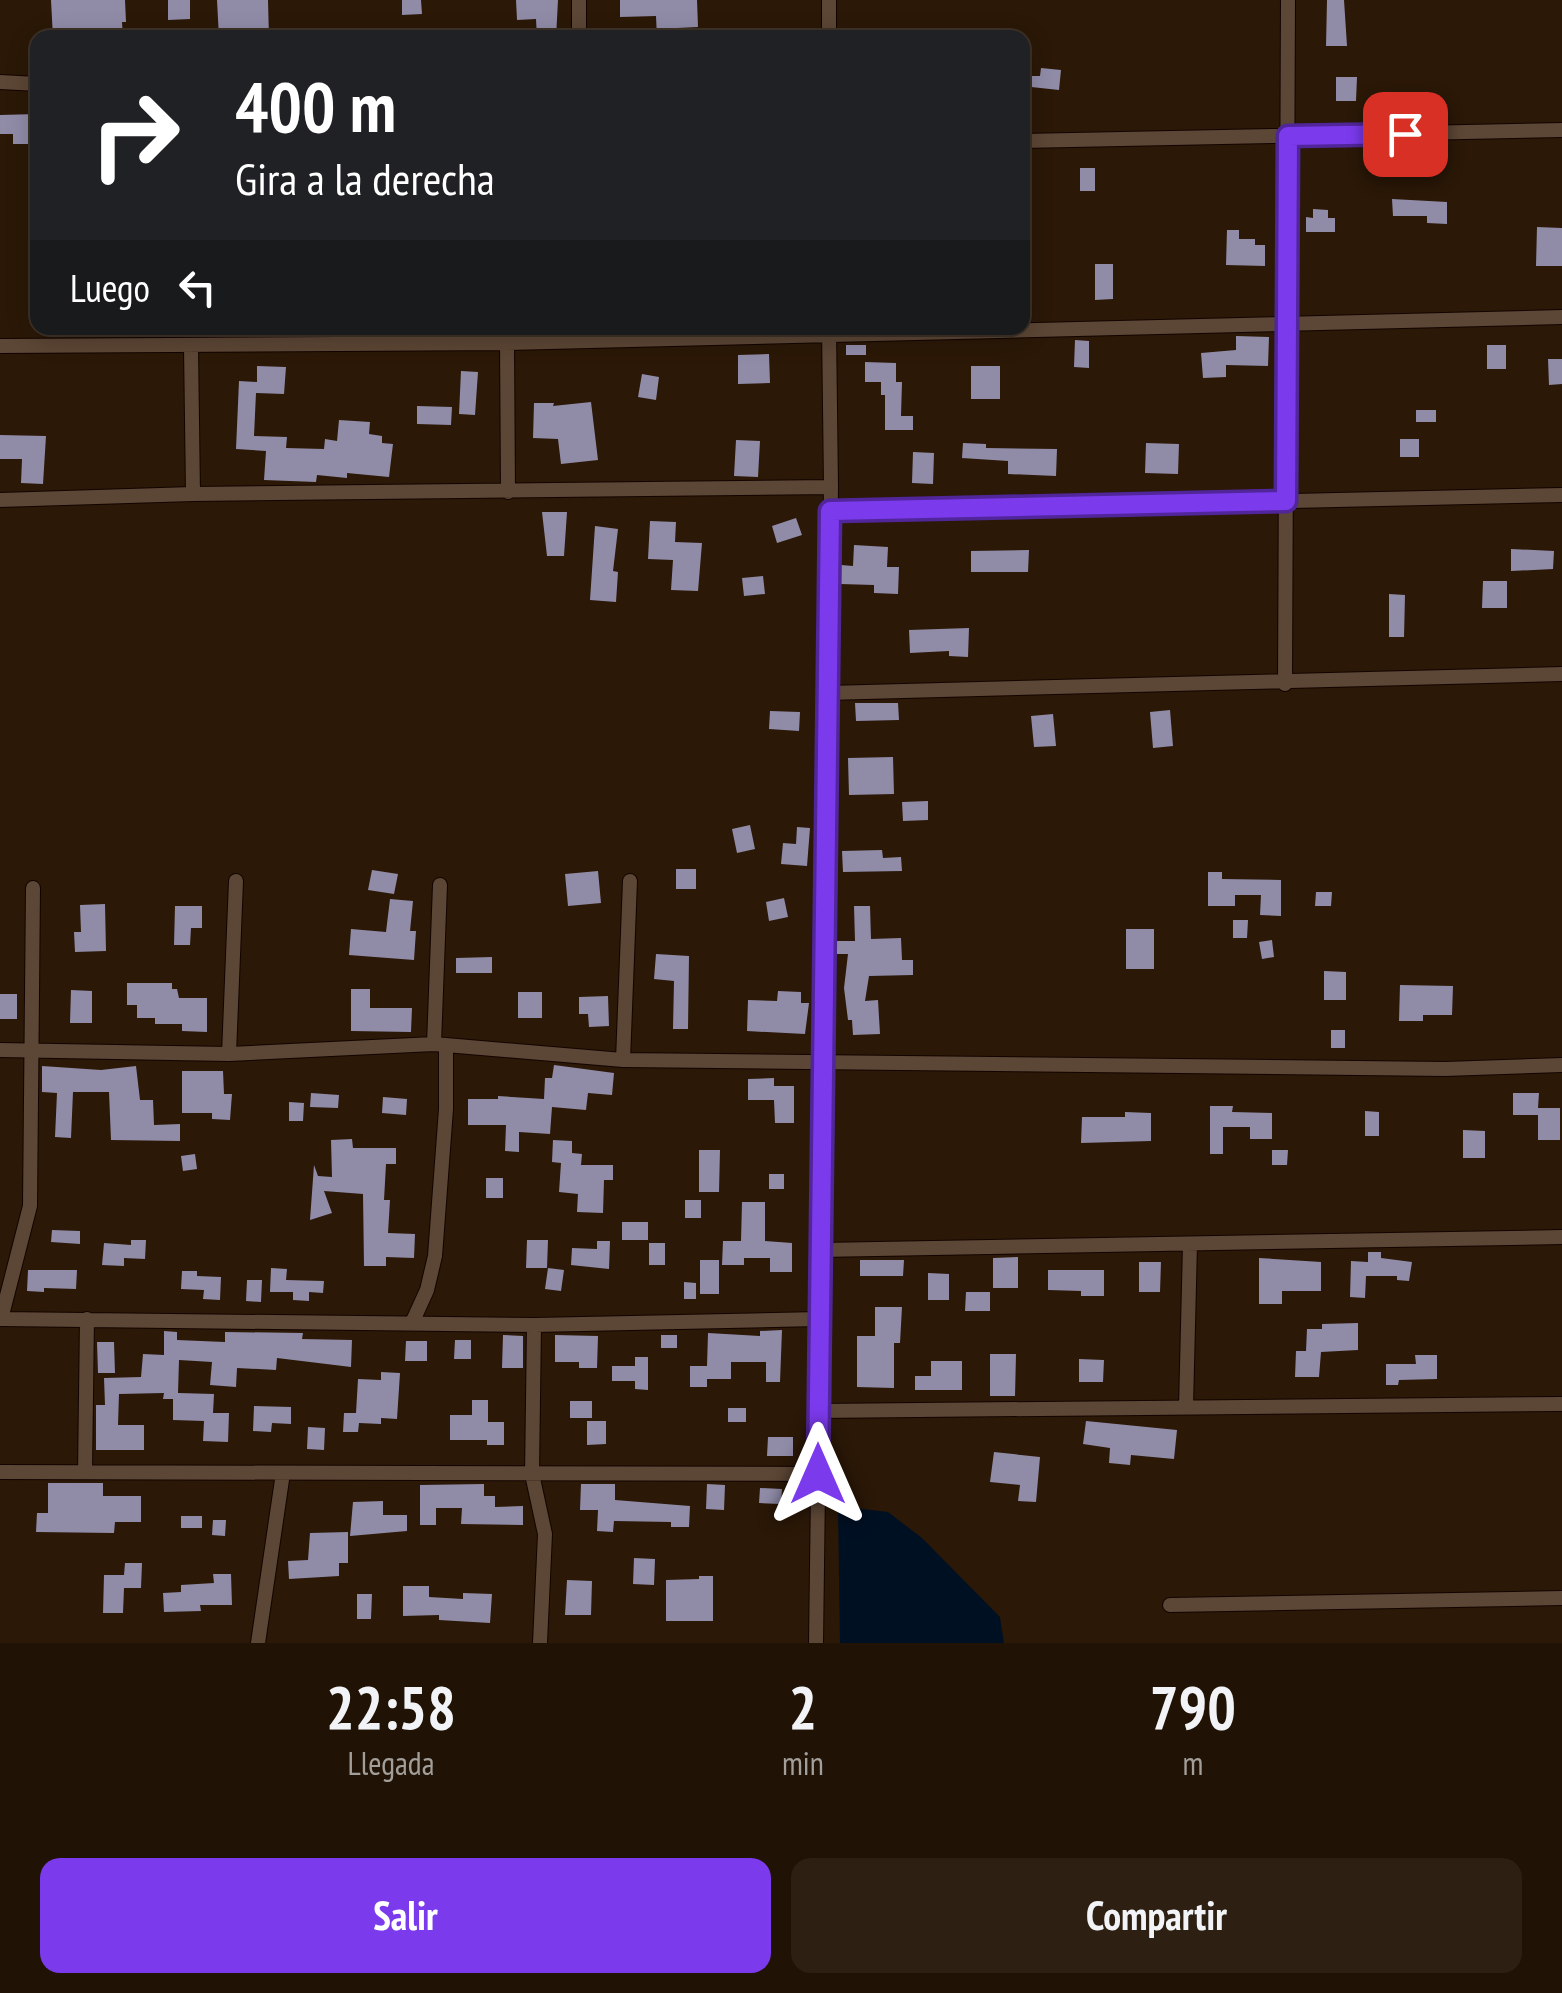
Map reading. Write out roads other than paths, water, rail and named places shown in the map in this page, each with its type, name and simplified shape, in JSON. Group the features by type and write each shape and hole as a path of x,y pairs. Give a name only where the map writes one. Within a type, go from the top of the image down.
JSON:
{"street":[{"path":"579,0 580,30"},
{"path":"829,30 830,0"},
{"path":"1285,684 1288,0"},
{"path":"0,82 30,84"},
{"path":"1030,141 1562,130"},
{"path":"1030,328 1562,316"},
{"path":"0,346 507,343 742,335"},
{"path":"816,1643 830,335"},
{"path":"507,343 508,492"},
{"path":"191,347 193,494"},
{"path":"0,500 831,487"},
{"path":"830,511 1562,495"},
{"path":"828,693 1562,674"},
{"path":"229,1054 236,881"},
{"path":"623,1060 630,882"},
{"path":"412,1323 427,1290 435,1256 446,1108 440,1044 440,885"},
{"path":"34,888 30,1206 0,1318 534,1325 820,1319"},
{"path":"0,1050 229,1054 440,1044 623,1060 1446,1069 1562,1065"},
{"path":"820,1250 1562,1238"},
{"path":"1186,1407 1190,1244"},
{"path":"85,1472 87,1320"},
{"path":"534,1325 532,1474 545,1534 540,1643"},
{"path":"818,1410 1562,1404"},
{"path":"0,1472 818,1474"},
{"path":"258,1643 284,1473"},
{"path":"1170,1605 1562,1598"}],"water":[{"path":"838,1506 888,1512 922,1538 1000,1617 1004,1643 840,1643"}]}
